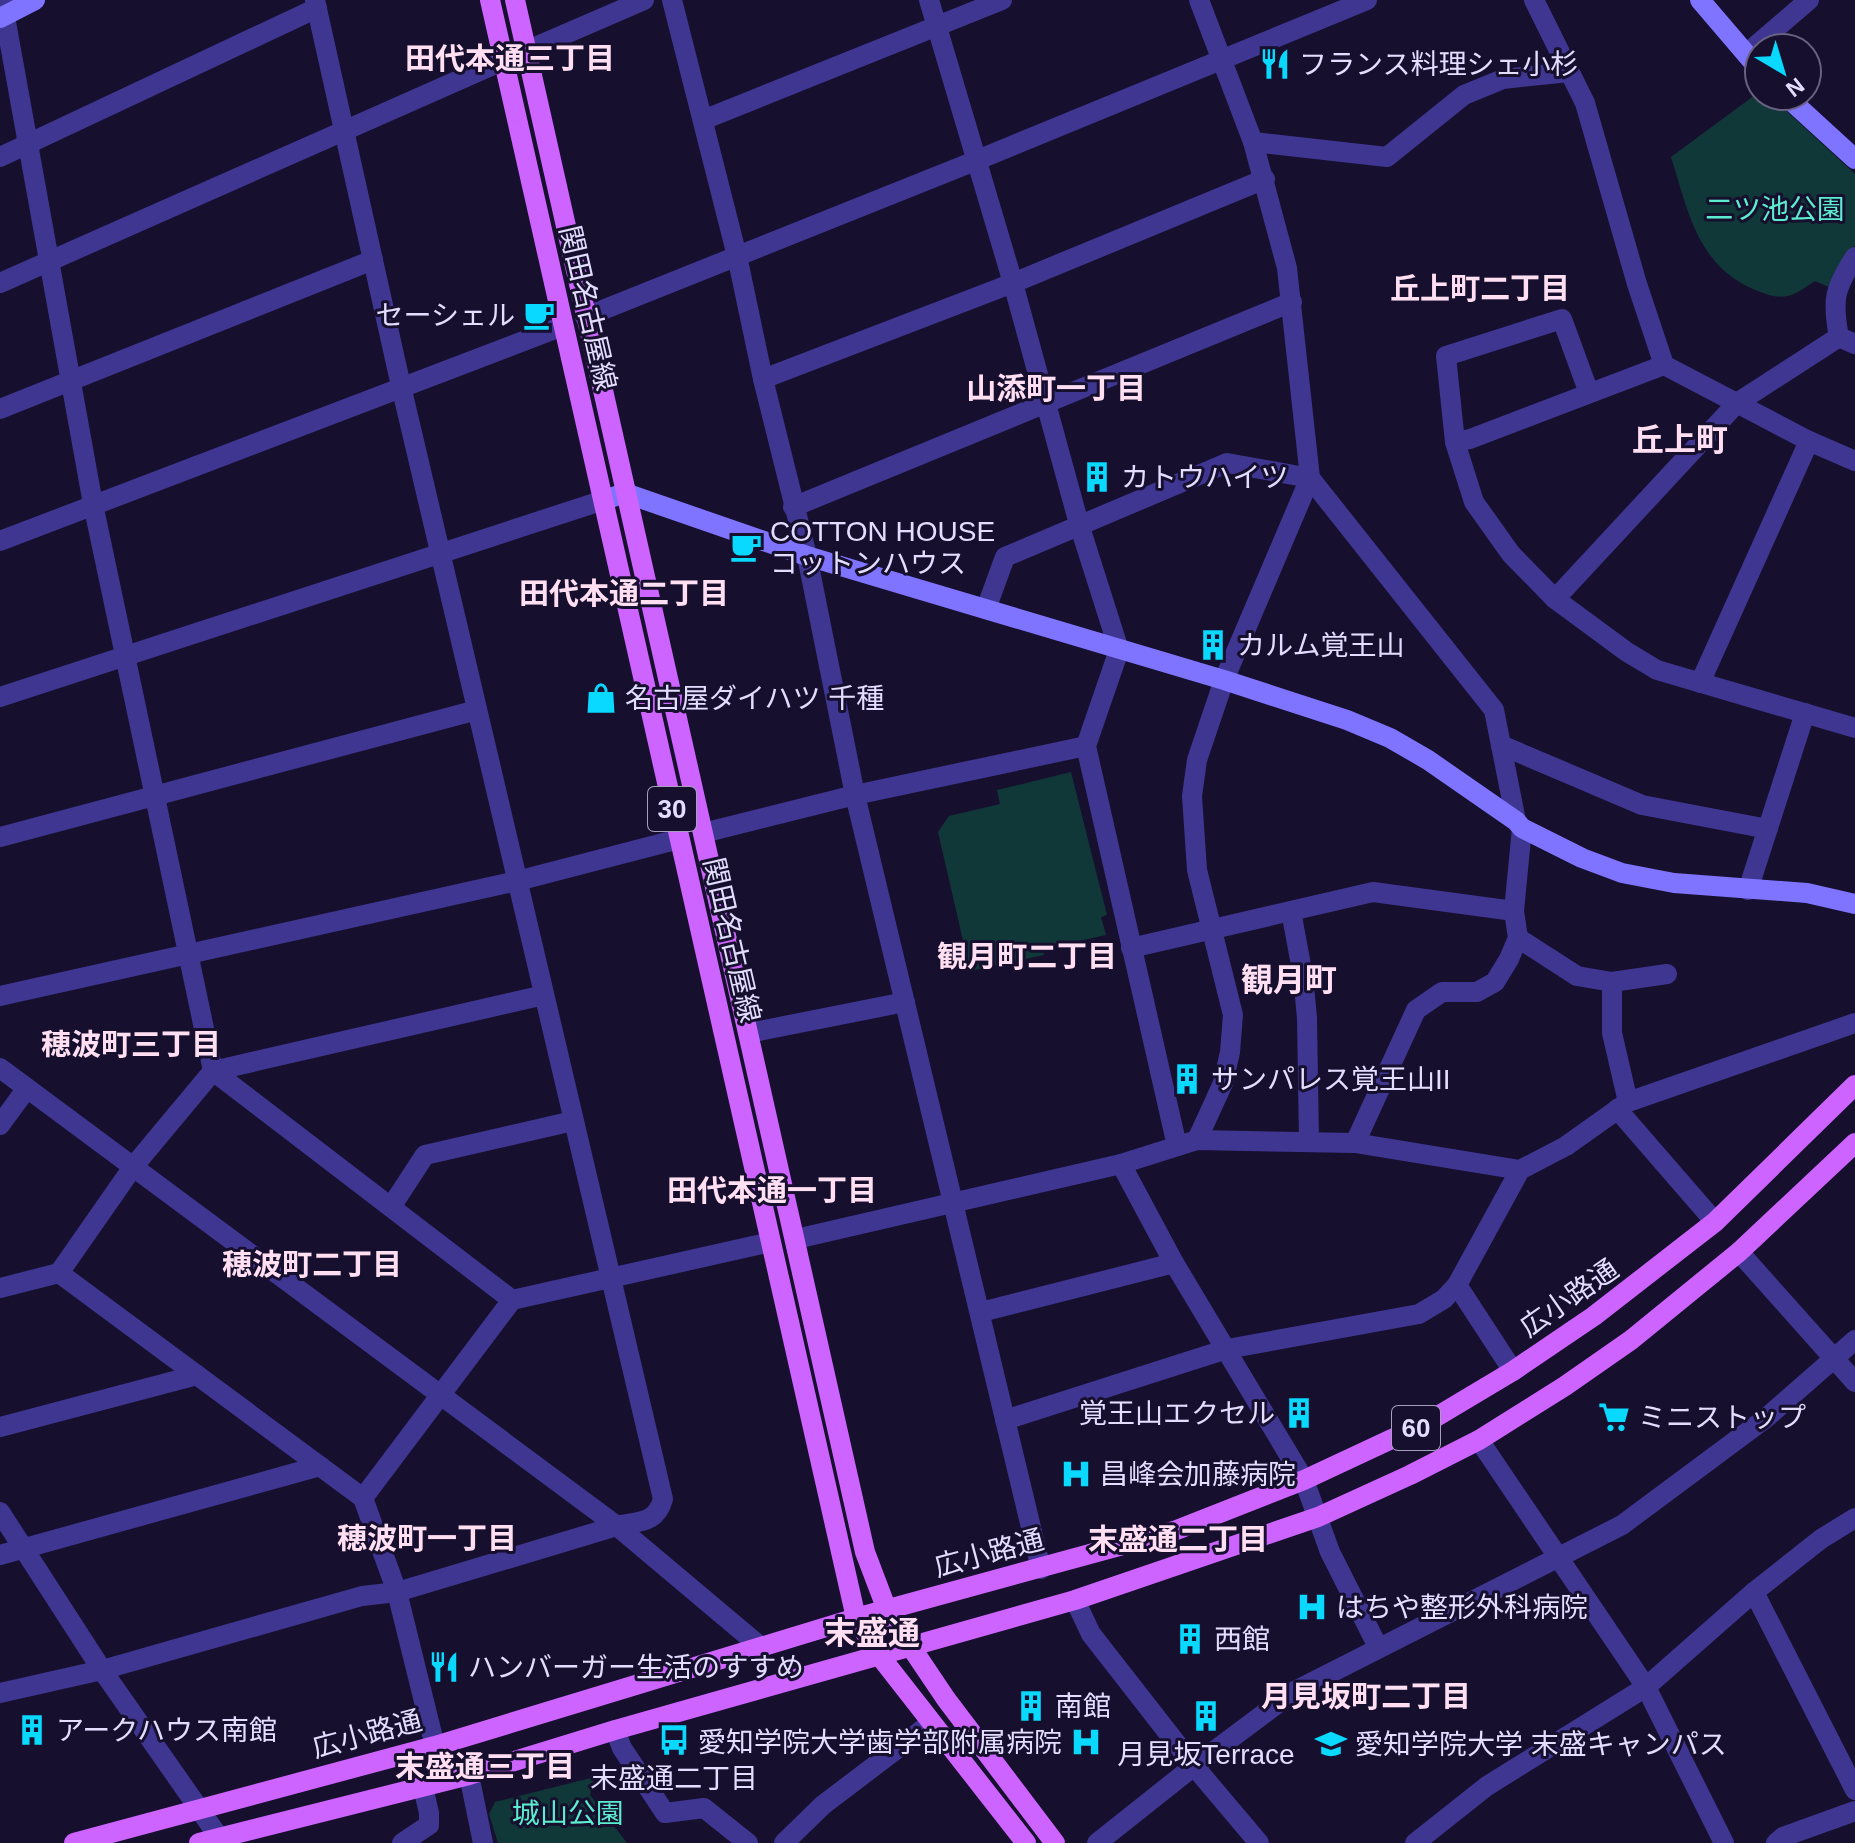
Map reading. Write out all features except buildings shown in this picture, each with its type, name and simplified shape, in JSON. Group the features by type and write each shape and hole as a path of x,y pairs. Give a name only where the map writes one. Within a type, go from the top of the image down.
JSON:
{"main road":[{"name":"関田名古屋線","path":"490,0 856,1618 879,1655 1026,1843"},
{"name":"関田名古屋線","path":"515,0 865,1552 887,1610 911,1647 946,1699 1055,1843"},
{"name":"広小路通","path":"74,1843 435,1746 856,1618 1174,1531 1304,1480 1426,1423 1513,1371 1606,1307 1715,1222 1855,1085"},
{"name":"60","path":"214,1841 469,1775 615,1730 1075,1600 1318,1517 1479,1440 1565,1386 1618,1349 1739,1252 1855,1143"}],"street":[{"path":"35,0 2,11 93,504 213,1071 512,1300"},
{"path":"526,51 644,0"},
{"path":"672,0 737,256 763,379 807,556 855,795 1041,1569"},
{"path":"929,0 1013,283 1079,524 1119,650 1086,746 1131,948 1187,1143"},
{"path":"703,120 1002,0"},
{"path":"1187,1143 1223,1083 1230,1052 1233,1015 1197,870 1192,796 1197,760 1224,680 1310,478 1287,268 1253,142 1199,0"},
{"path":"585,317 1367,0"},
{"path":"1534,0 1585,103 1637,284 1664,365 1809,441 1855,461"},
{"path":"1700,0 1743,50"},
{"path":"1780,32 1809,0"},
{"path":"0,157 316,4 401,386 663,1499 659,1512 649,1519 397,1592 362,1596 102,1670 0,1693"},
{"path":"0,283 502,61"},
{"path":"1253,142 1387,157 1464,95 1503,79 1569,72"},
{"path":"1804,112 1855,159"},
{"path":"763,379 1013,283 1265,179"},
{"path":"1555,599 1737,403 1847,340 1834,307 1836,291 1855,257"},
{"path":"0,409 373,260"},
{"path":"793,507 1292,302"},
{"path":"1589,393 1562,319 1446,356 1455,442 1474,502 1511,554 1555,599 1657,670 1855,728"},
{"path":"0,541 563,326"},
{"path":"1455,442 1664,365"},
{"path":"1700,683 1809,441"},
{"path":"986,609 1005,557 1227,463 1310,478 1494,710 1519,824 1514,911 1518,938 1495,982 1477,992 1442,992 1416,1010 1355,1143"},
{"path":"0,697 625,493 807,556 1224,680 1347,720 1390,738 1428,760 1519,824 1582,858 1622,873 1674,883 1807,893 1855,904"},
{"path":"0,837 477,710"},
{"path":"1748,890 1805,713"},
{"path":"1501,745 1642,805 1768,829"},
{"path":"703,833 855,795 1086,746"},
{"path":"0,996 517,881 679,839"},
{"path":"1131,948 1373,892 1514,911"},
{"path":"1291,911 1307,1018 1309,1142"},
{"path":"1518,938 1577,976 1612,982 1667,974"},
{"path":"1612,982 1612,1033 1623,1106 1715,1222"},
{"path":"0,1288 59,1273 133,1167 213,1071 544,995"},
{"path":"749,1033 905,1002"},
{"path":"1005,1420 1227,1349 1419,1314 1432,1308 1457,1285 1520,1170 1566,1146 1623,1106 1855,1023"},
{"path":"0,1068 617,1526 762,1648"},
{"path":"0,1125 27,1088"},
{"path":"391,1207 425,1155 573,1121"},
{"path":"796,1239 1121,1164 1187,1143 1355,1143 1520,1170"},
{"path":"1121,1164 1174,1263 1304,1480 1330,1552 1378,1647"},
{"path":"363,1498 512,1300 771,1242"},
{"path":"1739,1252 1855,1382"},
{"path":"981,1312 1174,1263"},
{"path":"59,1273 363,1498 397,1592 435,1746"},
{"path":"1457,1285 1513,1371"},
{"path":"1097,1843 1293,1692 1622,1525 1766,1418 1855,1340"},
{"path":"0,1427 197,1375"},
{"path":"1479,1440 1646,1687 1724,1843"},
{"path":"0,1555 320,1466"},
{"path":"0,1512 102,1670 201,1808 214,1841"},
{"path":"1415,1843 1487,1786 1646,1687 1754,1592 1821,1539 1855,1518"},
{"path":"1754,1592 1855,1790"},
{"path":"1075,1600 1091,1634 1194,1766 1259,1843"},
{"path":"784,1843 823,1805 931,1723"},
{"path":"615,1730 622,1748 665,1813 704,1808 748,1843"},
{"path":"469,1775 483,1843"},
{"path":"402,1843 429,1825 423,1787"},
{"path":"1776,1843 1783,1837 1855,1811"}],"green space":[{"name":"二ツ池公園","path":"1743,104 1743,112 1787,112 1855,174 1855,245 1841,263 1829,287 1815,281 1799,291 1779,297 1734,279 1719,266 1697,234 1671,157"},
{"path":"1071,772 1107,915 1101,917 1106,935 1043,949 1044,955 970,971 938,832 949,816 1000,804 997,790"},
{"name":"城山公園","path":"595,1777 590,1795 627,1843 498,1843 489,1814 495,1802"}],"place":[{"name":"フランス料理シェ小杉","path":"1275,64"},
{"name":"セーシェル","path":"539,315"},
{"name":"カトウハイツ","path":"1097,477"},
{"name":"COTTON HOUSE コットンハウス","path":"746,547"},
{"name":"カルム覚王山","path":"1213,645"},
{"name":"名古屋ダイハツ 千種","path":"601,698"},
{"name":"サンパレス覚王山II","path":"1187,1079"},
{"name":"覚王山エクセル","path":"1299,1413"},
{"name":"ミニストップ","path":"1614,1417"},
{"name":"昌峰会加藤病院","path":"1076,1474"},
{"name":"はちや整形外科病院","path":"1312,1607"},
{"name":"西館","path":"1190,1639"},
{"name":"ハンバーガー生活のすすめ","path":"444,1667"},
{"name":"南館","path":"1031,1706"},
{"name":"月見坂Terrace","path":"1206,1716"},
{"name":"アークハウス南館","path":"32,1730"},
{"name":"末盛通二丁目","path":"674,1740"},
{"name":"愛知学院大学歯学部附属病院","path":"1086,1742"},
{"name":"愛知学院大学 末盛キャンパス","path":"1331,1744"}],"district":[{"name":"田代本通三丁目","path":"510,58"},
{"name":"丘上町二丁目","path":"1480,288"},
{"name":"山添町一丁目","path":"1056,388"},
{"name":"丘上町","path":"1680,440"},
{"name":"田代本通二丁目","path":"624,593"},
{"name":"観月町二丁目","path":"1027,956"},
{"name":"観月町","path":"1289,980"},
{"name":"穂波町三丁目","path":"131,1044"},
{"name":"田代本通一丁目","path":"772,1190"},
{"name":"穂波町二丁目","path":"312,1264"},
{"name":"穂波町一丁目","path":"427,1538"},
{"name":"末盛通二丁目","path":"1178,1539"},
{"name":"末盛通","path":"872,1633"},
{"name":"月見坂町二丁目","path":"1366,1696"},
{"name":"末盛通三丁目","path":"485,1766"}]}
